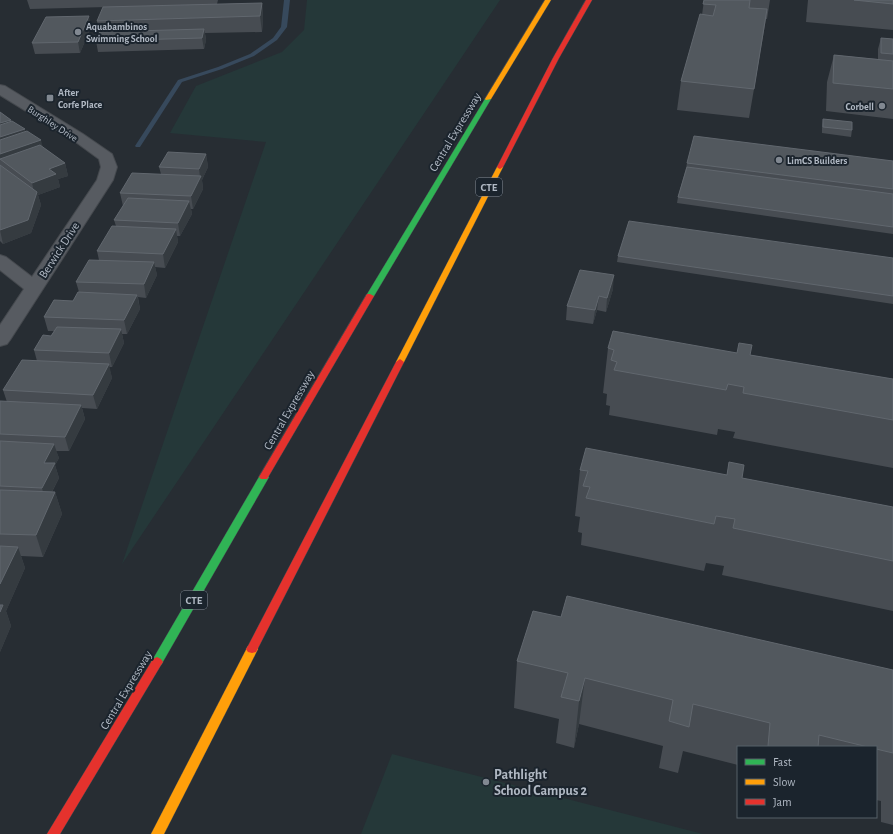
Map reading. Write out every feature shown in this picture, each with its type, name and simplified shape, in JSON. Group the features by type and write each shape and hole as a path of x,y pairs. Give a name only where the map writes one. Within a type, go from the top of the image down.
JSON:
{"highway":[{"name":"Central Expressway","path":"53,834 186,614 334,356 548,0"},
{"name":"CTE","path":"157,834 556,58 589,0"}],"street":[{"name":"Burghley Drive","path":"0,90 78,137 106,157"},
{"name":"Berwick Drive","path":"0,340 105,180 109,167 106,157"},
{"path":"0,261 34,288"}],"shaded area":[{"path":"307,0 500,0 122,564 266,142 170,133 196,86 282,52 304,30"},
{"path":"392,754 703,834 361,834"}],"building":[{"path":"704,0 750,0 749,8 767,9 754,89 681,81 700,14 713,16 716,5 703,4"},
{"path":"854,0 893,0 893,4"},
{"path":"262,3 260,16 97,21 103,7"},
{"path":"89,16 78,42 32,43 46,17"},
{"path":"204,29 202,38 96,41 100,32"},
{"path":"881,38 893,39 893,54 881,53"},
{"path":"834,55 893,61 893,89 833,83"},
{"path":"0,112 11,120 0,123"},
{"path":"823,119 852,122 852,130 823,127"},
{"path":"12,121 25,129 0,137 0,125"},
{"path":"27,131 41,140 0,154 0,140"},
{"path":"694,136 893,161 893,189 687,163"},
{"path":"40,145 65,163 49,169 56,174 32,183 0,159"},
{"path":"168,152 206,154 199,169 159,167"},
{"path":"0,165 37,192 28,220 0,230"},
{"path":"687,167 893,194 893,227 678,197"},
{"path":"132,173 201,176 191,196 120,193"},
{"path":"128,198 189,201 178,223 114,220"},
{"path":"629,221 893,258 893,296 618,256"},
{"path":"112,226 176,229 163,254 97,251"},
{"path":"89,260 154,262 144,284 76,282"},
{"path":"580,270 614,275 607,298 599,296 595,310 567,306"},
{"path":"78,292 137,295 124,320 44,317 54,300 73,301"},
{"path":"57,327 121,329 109,353 34,350 43,335 51,336"},
{"path":"613,331 737,353 739,343 752,345 750,355 893,379 893,420 743,393 744,387 728,384 726,390 614,370 617,362 611,360 614,350 608,348"},
{"path":"22,360 109,364 93,395 3,390"},
{"path":"0,401 81,405 65,437 0,434"},
{"path":"0,441 54,444 44,463 55,463 42,488 0,486"},
{"path":"586,448 727,475 729,462 744,465 742,478 893,507 893,561 733,528 735,519 716,516 714,524 586,498 590,487 583,486 588,471 580,470"},
{"path":"0,490 55,492 36,535 0,534"},
{"path":"0,546 18,547 0,584"},
{"path":"567,596 893,670 893,753 877,749 877,746 864,746 819,735 818,746 768,746 770,723 693,704 689,727 669,721 673,700 585,678 579,701 561,697 568,673 517,661 533,611 561,617"},
{"path":"0,605 3,605 0,612"}],"waterway":[{"path":"138,146 180,81 220,68 252,55 275,39 284,27 287,0"}],"traffic: fast":[{"path":"370,296 488,99"},
{"path":"157,662 264,477"}],"traffic: slow":[{"path":"488,99 548,0"},
{"path":"400,362 500,167"},
{"path":"157,834 252,649"}],"traffic: jam":[{"path":"500,167 556,58 589,0"},
{"path":"264,477 370,296"},
{"path":"252,649 400,362"},
{"path":"53,834 157,662"}],"place":[{"name":"Aquabambinos Swimming School","path":"78,32"},
{"name":"After Corfe Place","path":"50,98"},
{"name":"Corbell","path":"882,106"},
{"name":"LimCS Builders","path":"779,160"},
{"name":"Pathlight School Campus 2","path":"486,782"}]}
